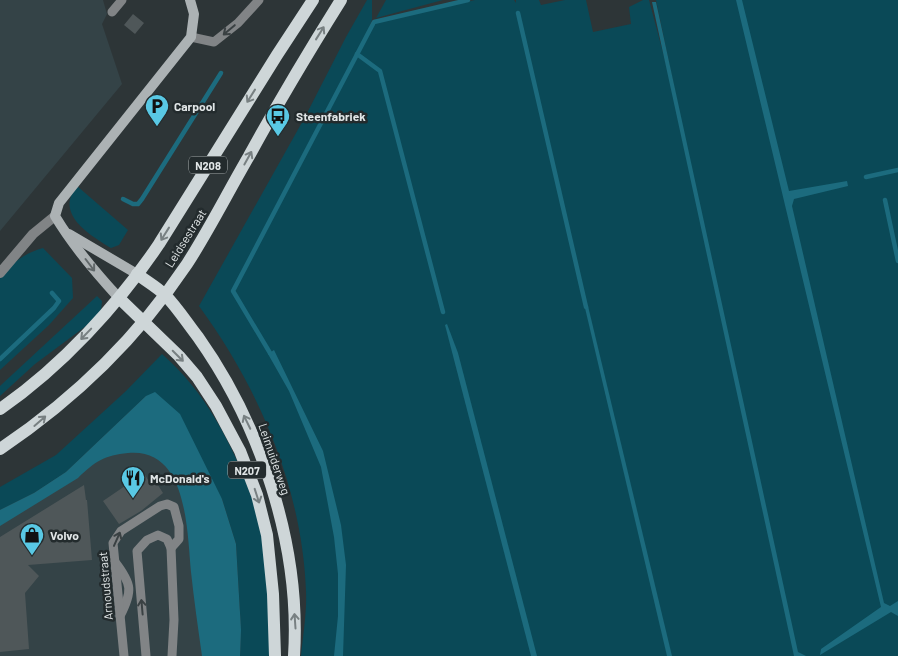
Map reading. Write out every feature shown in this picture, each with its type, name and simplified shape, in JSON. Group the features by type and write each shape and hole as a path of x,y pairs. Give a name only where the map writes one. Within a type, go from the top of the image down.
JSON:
{"main road":[{"name":"Leidsestraat","path":"0,409 55,365 119,298 159,244 313,0"},
{"name":"Leidsestraat","path":"0,449 32,427 103,366 144,321 187,264 299,67 341,0"},
{"name":"N207","path":"137,274 164,294"},
{"name":"Leimuiderweg","path":"164,294 182,315 206,349 232,392 257,443 273,492 287,548 296,628 294,656"},
{"name":"N207","path":"119,298 179,356 197,377 216,406 240,451 257,495 268,535 273,594 275,656"}],"street":[{"path":"0,273 33,234 55,216 59,203 191,37 194,14 190,0"},
{"path":"55,216 95,272 119,298"},
{"path":"64,231 137,274"}],"lane":[{"path":"112,12 122,0"},
{"path":"191,37 214,42 238,23 260,0"},
{"name":"Arnoudstraat","path":"124,656 113,543 120,531 160,506 167,504 174,507 179,526 179,539 171,548 174,620 172,656"},
{"path":"146,656 137,551 147,540 158,535 167,539 171,548"}],"shaded area":[{"path":"0,0 103,0 107,14 102,24 122,84 0,231"},
{"path":"367,0 372,0 372,20 361,47 375,23 475,0 514,0 516,3 516,0 539,0 541,5 565,0 586,0 593,32 631,24 629,7 643,0 649,0 681,120 656,0 898,0 898,656 301,656 306,591 303,553 286,477 274,441 258,405 221,338 199,306 305,117"},
{"path":"386,0 443,0 376,18"},
{"path":"736,0 742,0 789,191 847,181 848,186 794,199 792,206 884,603 890,606 898,601 898,616 891,612 820,655 821,649 881,607"},
{"path":"652,2 656,2 798,652 806,656 794,656"},
{"path":"77,186 128,230 119,245 111,248 78,223 72,214 70,206 71,196"},
{"path":"43,248 72,278 73,298 49,325 0,370 0,278 19,259"},
{"path":"97,296 102,301 101,311 86,326 35,364 0,396 0,386"},
{"path":"588,306 672,656 667,656 585,308"},
{"path":"447,324 458,353 537,656 531,656 445,325"},
{"path":"274,350 323,451 341,525 346,565 343,656 334,656 338,616 338,574 334,537 321,467 289,391 268,354"},
{"path":"162,354 192,385 216,420 236,458 252,498 260,526 267,567 272,656 240,656 241,630 236,544 222,499 146,396 66,472 34,493 0,510 0,487 56,455 126,391"},
{"path":"160,377 255,656 0,656 0,492 39,473"},
{"path":"155,392 180,414 222,499 236,544 241,630 240,656 202,656 185,515 173,477 163,463 148,455 128,453 100,460 78,478 0,526 0,510 34,493 66,472 146,396"}],"building":[{"path":"133,14 144,23 135,34 124,25"},
{"path":"144,473 151,485 156,482 163,493 141,511 119,524 103,501"},
{"path":"84,485 92,560 28,565 39,576 25,593 29,649 0,652 0,537"}],"waterway":[{"path":"270,353 233,291 374,22 468,0"},
{"path":"518,13 586,307"},
{"path":"357,54 380,71 443,312"},
{"path":"123,199 133,204 138,204 142,199 221,73"},
{"path":"866,177 898,170"},
{"path":"885,200 898,261"},
{"path":"0,359 54,308 59,301 52,293"}],"place":[{"name":"Carpool","path":"157,127"},
{"name":"Steenfabriek","path":"278,137"},
{"name":"McDonald's","path":"133,499"},
{"name":"Volvo","path":"32,556"}]}
